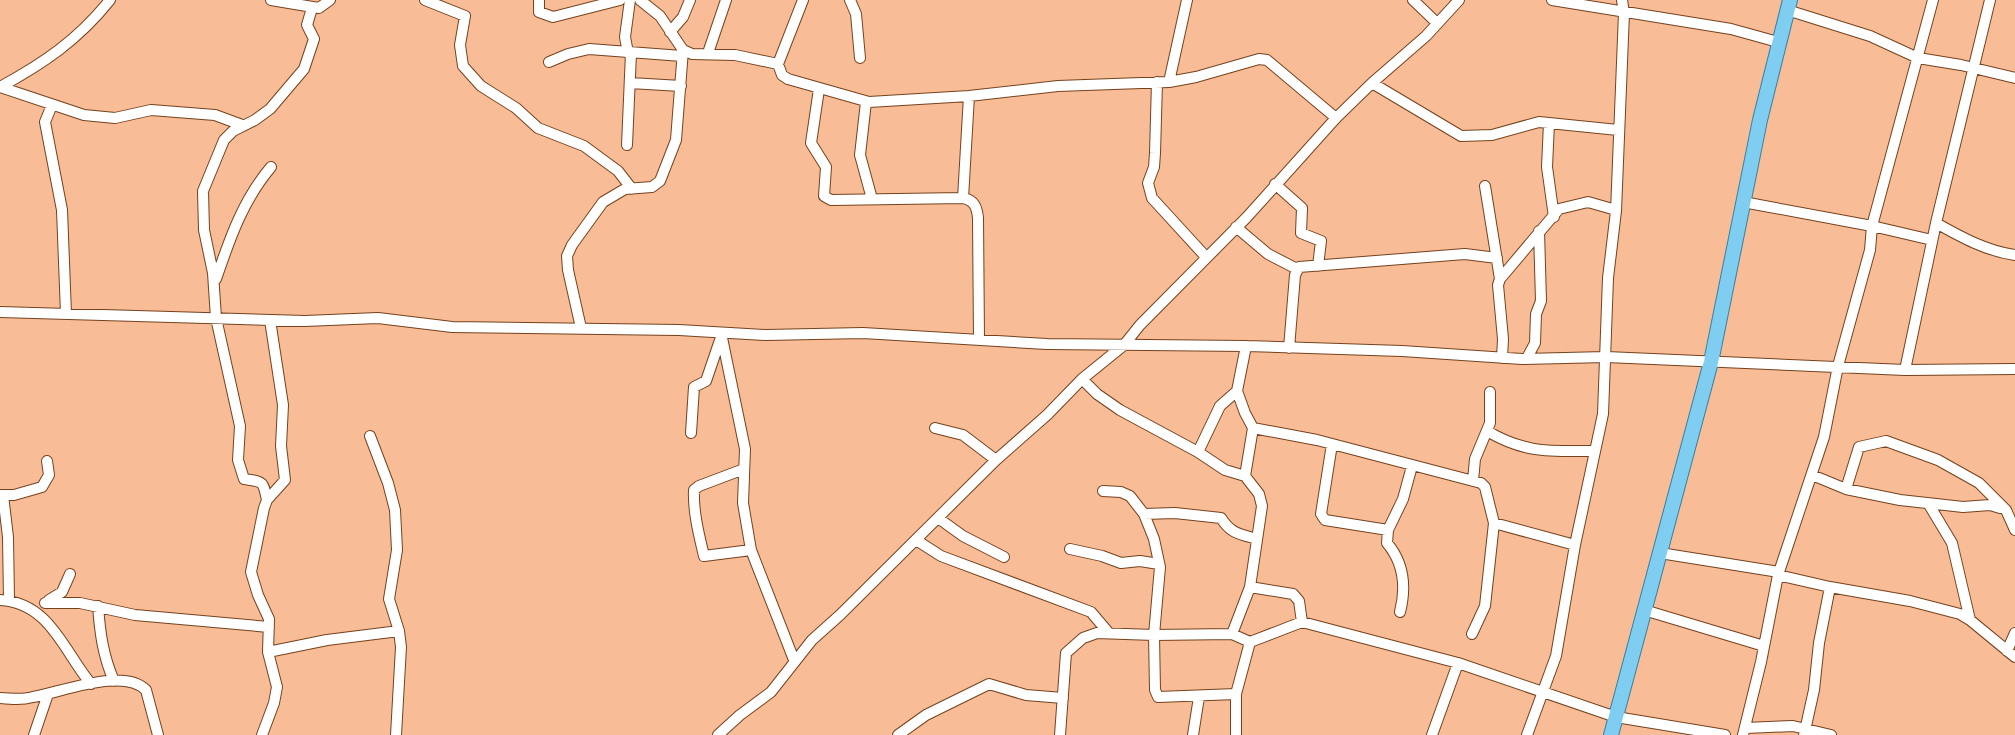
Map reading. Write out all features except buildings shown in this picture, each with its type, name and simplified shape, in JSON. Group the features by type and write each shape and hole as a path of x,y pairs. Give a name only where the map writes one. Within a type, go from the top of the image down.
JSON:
{"main road":[{"path":"1611,735 1711,362 1743,202 1788,5"}],"street":[{"path":"0,87 43,64 79,35 110,0"},
{"path":"271,0 312,8 320,8 330,0"},
{"path":"425,0 465,16 460,45 463,66 481,86 516,108 538,128 584,146 618,171 632,188"},
{"path":"539,0 539,12 553,17 620,0"},
{"path":"627,145 630,83 629,53 625,37 630,0"},
{"path":"581,328 568,270 567,256 572,245 603,202 614,194 632,188 652,187 660,181 676,140 682,53 660,16 640,0"},
{"path":"670,32 691,0"},
{"path":"708,53 726,0"},
{"path":"803,0 778,64 782,75 866,102 969,96 1058,86 1163,82 1196,77 1252,60 1267,61 1336,118"},
{"path":"850,0 856,14 860,58"},
{"path":"1187,0 1163,82 1154,167 1148,183 1152,198 1206,257"},
{"path":"1413,0 1437,23"},
{"path":"718,735 771,692 803,649 996,460 1048,415 1082,379 1124,345 1336,118 1426,36 1459,0"},
{"path":"1552,0 1731,29 1778,42"},
{"path":"1527,735 1556,656 1575,545 1603,414 1608,278 1616,209 1624,13 1622,0"},
{"path":"1830,735 1805,732 1793,726 1744,731 1778,573 1824,437 1838,366 1870,250 1872,226 1933,0"},
{"path":"1905,370 1932,240 1990,0"},
{"path":"1788,5 1870,36 1918,58 2015,78"},
{"path":"262,735 277,694 268,652 269,620 251,572 267,500 261,481 244,479 239,465 240,426 216,318 214,284 204,230 203,191 225,140 242,125 255,120 270,109 304,69 313,46 313,33 307,25 312,8"},
{"path":"549,62 589,49 629,53 735,55 778,64"},
{"path":"630,83 681,86"},
{"path":"1372,83 1461,136 1492,135 1532,122 1618,130"},
{"path":"0,87 77,114 102,118 151,110 215,115 242,125"},
{"path":"819,89 811,138 813,147 826,167 823,194 831,200 963,198 973,201 977,210 979,339"},
{"path":"963,198 969,96"},
{"path":"866,102 860,155 872,199"},
{"path":"52,106 45,122 62,209 66,314"},
{"path":"1549,123 1547,167 1554,217"},
{"path":"214,284 243,208 271,167"},
{"path":"1275,184 1302,208 1301,233 1321,241 1318,266"},
{"path":"1485,186 1500,279"},
{"path":"1502,358 1498,285 1500,279 1562,207 1585,202 1616,209"},
{"path":"1743,202 1932,240"},
{"path":"1936,223 1971,242 2015,255"},
{"path":"1236,227 1268,254 1297,269 1465,254 1497,258"},
{"path":"1527,359 1535,343 1536,314 1541,301 1539,232"},
{"path":"1289,348 1297,269"},
{"path":"0,312 270,320 378,318 452,327 679,330 721,335 874,333 1047,344 1246,346 1402,351 1527,359 1606,357 1905,370 2015,369"},
{"path":"267,500 285,482 281,446 283,405 270,320"},
{"path":"691,433 694,387 707,379 721,335"},
{"path":"721,335 746,449 743,503 751,550 794,660"},
{"path":"1245,476 1253,428 1237,391 1246,346"},
{"path":"1082,379 1097,394 1120,410 1198,452 1225,470 1245,476 1259,494 1262,506 1250,587 1232,634"},
{"path":"1198,452 1220,406 1237,391"},
{"path":"1473,481 1475,459 1490,423 1490,392"},
{"path":"935,428 963,435 996,460"},
{"path":"1253,428 1332,444 1473,481 1485,487 1494,523 1485,606 1472,634"},
{"path":"1488,431 1521,448 1594,452"},
{"path":"370,436 396,510 397,550 389,598 400,631 396,735"},
{"path":"1846,489 1859,447 1886,441 1919,451 1979,483 2010,513 2015,530"},
{"path":"1332,444 1321,514 1325,520 1388,530"},
{"path":"47,461 49,475 42,487 1,495 8,537 5,600 20,602 36,611 51,627 91,684"},
{"path":"1400,612 1405,585 1396,554 1387,543 1388,530 1403,499 1412,466"},
{"path":"744,469 699,486 694,492 696,522 704,556 751,550"},
{"path":"1812,475 1846,489 1900,500 1963,507 1990,505 2010,513"},
{"path":"1103,491 1121,492 1130,496 1144,514 1154,539 1159,564 1154,635 1155,691 1158,698 1236,694"},
{"path":"1928,503 1952,543 1970,620"},
{"path":"1144,514 1175,513 1221,518 1227,529 1257,538"},
{"path":"939,518 963,537 1004,556"},
{"path":"1494,523 1575,545"},
{"path":"915,540 942,556 1091,612 1108,632"},
{"path":"1070,549 1102,556 1121,564 1140,561 1159,564"},
{"path":"1660,553 1778,573 1830,587 1934,606 1970,620 2011,654 2015,633"},
{"path":"36,611 62,592 70,574"},
{"path":"1250,587 1293,594 1299,601 1303,622"},
{"path":"1805,732 1830,587"},
{"path":"46,603 61,601 135,615 269,627"},
{"path":"98,606 101,642 114,681"},
{"path":"1644,610 1764,646"},
{"path":"1060,735 1066,653 1083,638 1108,632 1154,635 1232,634 1250,642 1303,622 1458,663 1616,717 1697,733 1725,735"},
{"path":"268,652 327,640 400,631"},
{"path":"1236,735 1236,694 1250,642"},
{"path":"1432,735 1458,663"},
{"path":"0,698 21,699 91,684 132,681 144,687 149,696 158,735"},
{"path":"898,735 926,715 989,684 1026,695 1063,698"},
{"path":"34,735 48,694"},
{"path":"1194,735 1199,696"}]}
